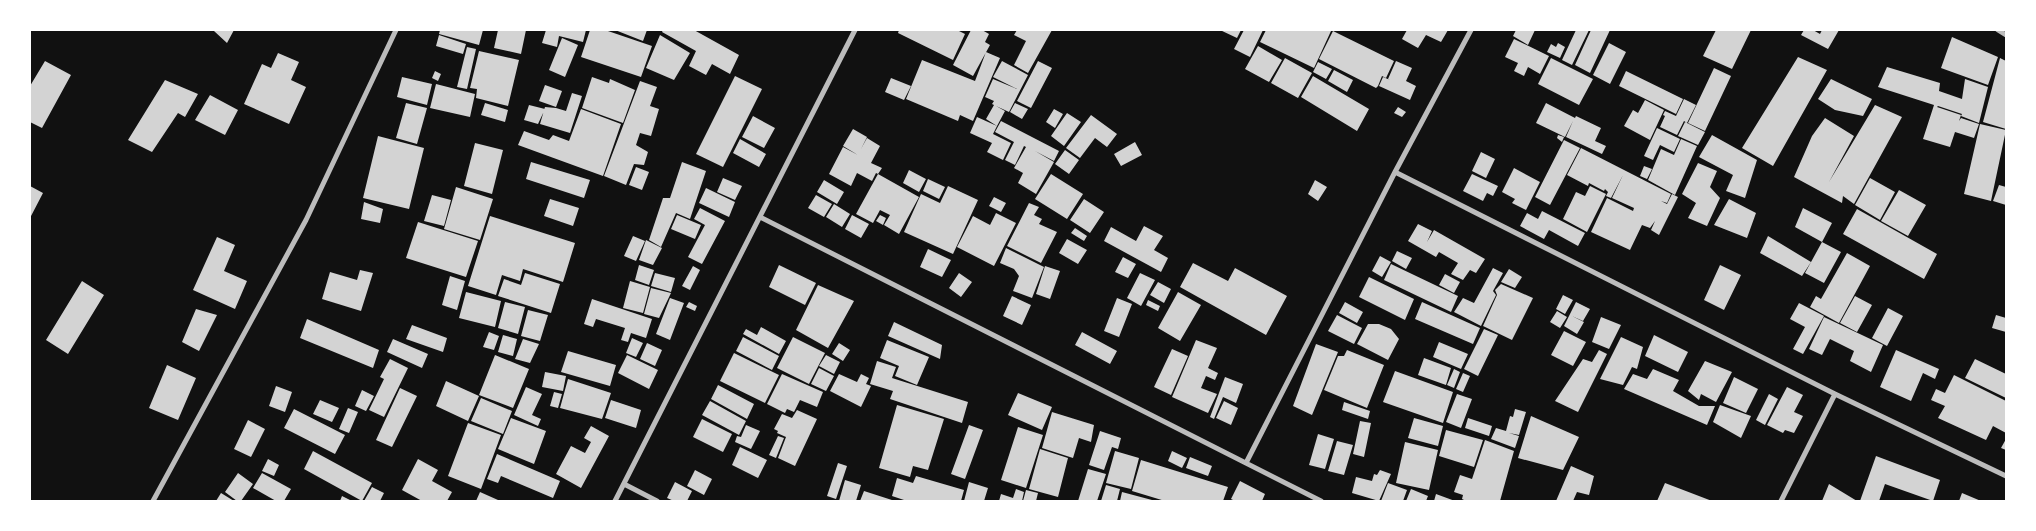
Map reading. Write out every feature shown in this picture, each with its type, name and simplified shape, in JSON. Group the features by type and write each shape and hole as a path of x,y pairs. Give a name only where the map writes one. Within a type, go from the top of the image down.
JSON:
{"street":[{"path":"153,501 306,220 396,30"},
{"path":"615,501 855,30"},
{"path":"1246,464 1395,172 1471,30"},
{"path":"1998,30 2006,35"},
{"path":"1395,172 1835,394 2006,476"},
{"path":"760,217 1321,501"},
{"path":"1781,501 1835,394"},
{"path":"624,484 657,501"}],"building":[{"path":"215,30 234,30 227,43"},
{"path":"440,30 483,30 479,45 439,34"},
{"path":"498,30 526,30 521,54 494,48"},
{"path":"546,30 586,30 583,42 559,36 557,47 542,43"},
{"path":"590,30 605,30 652,46 641,77 581,57"},
{"path":"615,30 647,30 643,41"},
{"path":"663,30 694,30 739,55 730,74 712,64 706,75 689,66 696,51 662,32"},
{"path":"899,30 957,30 965,34 953,60 898,33"},
{"path":"971,30 982,30 989,34 985,42 990,45 973,76 953,65"},
{"path":"1017,30 1052,30 1028,73 1014,65 1026,41 1014,35"},
{"path":"1220,30 1241,30 1237,38"},
{"path":"1244,30 1263,30 1250,57 1234,49"},
{"path":"1266,30 1331,31 1314,68 1260,42"},
{"path":"1407,30 1448,30 1441,42 1426,35 1418,48 1402,39"},
{"path":"1516,30 1535,30 1528,45 1513,36"},
{"path":"1576,30 1589,30 1572,65 1562,60"},
{"path":"1591,30 1610,30 1590,73 1575,65"},
{"path":"1716,30 1751,30 1732,69 1703,56"},
{"path":"1804,30 1813,30 1820,34 1822,30 1839,30 1828,49 1801,35"},
{"path":"1333,31 1394,61 1386,78 1382,76 1376,88 1319,59"},
{"path":"439,35 466,44 463,54 436,46"},
{"path":"660,35 690,53 674,80 646,68"},
{"path":"1952,37 1998,57 1988,85 1941,68"},
{"path":"562,38 578,45 565,77 549,70"},
{"path":"1514,39 1549,56 1540,74 1528,67 1524,76 1514,71 1518,63 1505,57"},
{"path":"1558,43 1565,47 1560,58 1547,52 1551,44 1556,47"},
{"path":"1609,43 1626,52 1610,84 1593,75"},
{"path":"1258,46 1282,60 1269,82 1245,69"},
{"path":"467,47 476,49 467,89 457,87"},
{"path":"479,51 519,60 508,106 476,98 477,89 470,88"},
{"path":"986,52 1000,58 973,121 960,115 958,121 906,99 922,60 975,81"},
{"path":"278,53 299,62 291,80 306,87 289,124 244,104 262,64 271,68"},
{"path":"1798,57 1827,70 1773,166 1742,148"},
{"path":"1285,58 1312,73 1298,98 1271,83"},
{"path":"1551,58 1593,79 1579,105 1538,84"},
{"path":"2000,58 2006,61 2006,129 1983,122"},
{"path":"45,61 71,75 42,128 30,122 30,86"},
{"path":"1002,61 1028,75 1009,112 996,106 1005,111 997,126 986,119 994,105 992,104 994,101 985,97 993,79 1017,89 993,77"},
{"path":"1038,61 1052,68 1031,108 1017,101"},
{"path":"1396,61 1412,68 1406,81 1416,86 1410,100 1379,86 1383,77 1390,80 1388,79"},
{"path":"1318,62 1332,69 1326,79 1313,72"},
{"path":"1887,67 1940,83 1939,91 1962,99 1965,79 1988,87 1979,123 1961,116 1962,114 1937,107 1961,115 1959,121 1961,118 1979,124 1974,138 1955,132 1950,147 1923,139 1934,105 1878,87"},
{"path":"1714,68 1731,76 1705,131 1688,123"},
{"path":"1334,70 1353,80 1347,92 1328,81"},
{"path":"435,71 441,74 438,81 432,78"},
{"path":"1626,71 1683,99 1676,114 1619,86"},
{"path":"735,76 762,89 723,167 696,154"},
{"path":"1313,76 1369,109 1357,131 1301,97"},
{"path":"402,77 432,84 427,105 397,97"},
{"path":"592,77 609,83 610,79 635,90 623,123 582,108"},
{"path":"891,78 911,86 904,100 885,92"},
{"path":"1831,79 1872,99 1863,116 1835,110 1818,99"},
{"path":"165,80 198,94 185,117 178,113 152,152 128,140"},
{"path":"640,81 657,87 650,106 659,109 651,136 640,133 636,145 648,152 644,165 634,164 626,185 604,176"},
{"path":"436,84 475,94 470,117 430,108"},
{"path":"545,85 562,91 556,107 539,101"},
{"path":"572,93 582,96 570,133 540,124 545,107 566,111"},
{"path":"210,95 238,110 225,135 195,120"},
{"path":"1684,99 1696,105 1687,123 1684,121 1677,135 1660,127 1665,111 1676,116"},
{"path":"1645,100 1664,110 1650,140 1624,126 1633,110 1638,113"},
{"path":"406,103 427,108 417,144 396,138"},
{"path":"485,103 508,110 505,122 481,115"},
{"path":"1015,103 1028,109 1022,119 1010,112"},
{"path":"1546,103 1575,118 1576,116 1601,128 1595,141 1606,146 1602,154 1566,137 1573,121 1565,137 1536,123"},
{"path":"529,105 545,109 538,124 524,120"},
{"path":"1875,105 1902,117 1854,204 1843,196 1842,203 1794,177 1812,136 1825,118 1854,136 1829,182"},
{"path":"1398,107 1406,112 1402,117 1394,113"},
{"path":"581,109 621,124 603,176 518,145 524,131 549,140 553,135 569,141"},
{"path":"1054,109 1063,114 1055,128 1046,122"},
{"path":"1067,113 1081,122 1064,146 1051,136"},
{"path":"1091,115 1117,134 1107,147 1095,138 1080,158 1066,148"},
{"path":"753,116 775,128 764,148 742,137"},
{"path":"977,117 997,126 993,134 1011,143 1003,160 987,152 992,143 970,133"},
{"path":"1001,121 1059,151 1054,161 1035,151 1054,162 1036,194 1018,183 1023,173 1014,168 1026,147 1024,146 1015,165 1005,160 1014,142 995,132"},
{"path":"1685,122 1705,132 1698,145 1678,136"},
{"path":"1980,124 2006,130 1991,201 1964,194"},
{"path":"1657,128 1680,139 1674,152 1660,145 1653,160 1644,156"},
{"path":"853,129 867,137 861,149 867,138 880,146 871,163 882,168 878,174 876,173 872,181 857,173 851,186 829,174 843,147 858,155 843,146"},
{"path":"1558,135 1564,137 1562,142 1557,138"},
{"path":"1712,135 1757,160 1745,198 1726,191 1733,175 1699,157"},
{"path":"378,136 424,148 409,209 363,198"},
{"path":"740,139 766,154 759,167 733,153"},
{"path":"1681,139 1697,146 1675,195 1648,180 1661,149 1674,155"},
{"path":"1564,140 1580,148 1550,205 1535,197"},
{"path":"1135,142 1142,155 1121,166 1114,154"},
{"path":"475,143 503,150 492,194 464,186"},
{"path":"1581,148 1671,194 1667,203 1661,201 1667,204 1672,194 1678,197 1659,235 1651,230 1655,221 1650,228 1642,225 1630,250 1591,232 1607,198 1633,211 1634,208 1612,198 1623,175 1611,198 1606,196 1608,192 1605,189 1604,191 1589,183 1588,186 1567,175"},
{"path":"1065,150 1079,160 1069,174 1055,164"},
{"path":"1481,152 1495,159 1486,178 1472,171"},
{"path":"531,162 590,180 584,198 526,179"},
{"path":"682,162 706,171 690,219 676,213 661,247 649,240 663,198 670,198"},
{"path":"1698,163 1717,171 1710,187 1720,198 1707,226 1688,218 1696,203 1682,194"},
{"path":"1644,166 1652,169 1647,179 1640,176"},
{"path":"636,167 649,172 642,190 629,185"},
{"path":"1514,168 1540,182 1526,210 1512,203 1515,199 1502,192"},
{"path":"909,170 926,179 919,192 903,183"},
{"path":"878,174 919,197 899,234 884,225 890,215 880,210 873,223 856,214"},
{"path":"1051,174 1083,194 1067,219 1035,199"},
{"path":"1472,174 1498,186 1493,196 1487,193 1483,201 1463,191"},
{"path":"723,178 742,186 735,200 717,192"},
{"path":"1870,178 1895,192 1880,220 1855,205"},
{"path":"928,179 945,187 939,199 923,191"},
{"path":"824,180 844,192 837,204 817,192"},
{"path":"1315,180 1327,187 1318,201 1308,194"},
{"path":"1999,185 2006,187 2006,205 1993,201"},
{"path":"30,186 43,193 30,218"},
{"path":"948,186 978,200 953,254 904,232 921,194 940,203"},
{"path":"1590,186 1606,194 1587,232 1563,219 1576,192 1585,196"},
{"path":"456,187 493,199 480,240 444,229"},
{"path":"706,188 735,202 729,217 699,203"},
{"path":"1899,190 1926,205 1908,236 1881,221"},
{"path":"432,195 451,200 444,226 424,221"},
{"path":"816,195 832,204 824,217 808,208"},
{"path":"994,197 1006,203 1001,212 989,206"},
{"path":"550,199 579,208 573,226 544,216"},
{"path":"1084,199 1104,212 1090,233 1070,220"},
{"path":"1729,199 1756,213 1747,238 1714,225"},
{"path":"364,202 383,209 380,223 361,219"},
{"path":"1029,203 1039,207 1034,215 1042,219 1039,224 1057,232 1041,263 1007,246"},
{"path":"834,204 850,214 842,227 826,217"},
{"path":"700,208 725,221 702,264 688,257 705,225 694,219"},
{"path":"1803,208 1832,223 1822,242 1795,227"},
{"path":"1857,209 1937,254 1924,279 1843,234"},
{"path":"1542,211 1585,233 1578,246 1549,230 1544,239 1520,226 1527,213 1538,219"},
{"path":"996,213 1016,223 994,266 957,247 973,216 990,225"},
{"path":"677,215 701,225 695,239 671,229"},
{"path":"852,215 869,224 861,238 845,229"},
{"path":"880,215 886,218 883,225 876,221"},
{"path":"490,216 575,243 563,282 523,269 520,281 502,275 496,295 468,286"},
{"path":"418,222 478,241 466,277 406,258"},
{"path":"1418,224 1432,231 1427,242 1434,230 1485,259 1476,273 1470,270 1463,280 1451,274 1458,263 1439,252 1436,257 1408,241"},
{"path":"1144,226 1163,236 1154,250 1168,258 1161,272 1104,241 1111,227 1136,241"},
{"path":"1075,228 1087,236 1084,241 1071,233"},
{"path":"633,236 645,241 636,261 624,256"},
{"path":"1768,236 1811,262 1802,276 1760,253"},
{"path":"217,237 235,245 224,271 247,281 235,309 193,290"},
{"path":"1067,239 1087,250 1078,264 1059,253"},
{"path":"646,240 662,248 653,265 639,260"},
{"path":"1822,242 1841,252 1824,283 1805,273"},
{"path":"1006,248 1044,267 1032,298 1013,291 1019,276 1014,269 1000,263"},
{"path":"928,249 951,260 942,277 920,267"},
{"path":"1397,251 1412,258 1406,269 1392,261"},
{"path":"1847,253 1870,266 1839,323 1810,307 1816,296 1821,299"},
{"path":"1380,256 1391,262 1382,277 1372,271"},
{"path":"1123,257 1136,264 1128,278 1115,272"},
{"path":"1193,263 1228,281 1235,268 1287,296 1266,335 1180,287"},
{"path":"1391,264 1458,296 1451,312 1384,280"},
{"path":"639,265 654,270 649,285 635,280"},
{"path":"779,265 816,283 805,305 769,287"},
{"path":"1720,265 1741,275 1724,310 1704,300"},
{"path":"693,266 700,270 690,290 682,286"},
{"path":"1045,266 1060,271 1050,299 1036,294"},
{"path":"1493,268 1503,273 1493,291 1496,295 1481,326 1454,312 1463,298 1474,303"},
{"path":"1509,269 1522,277 1515,288 1501,282"},
{"path":"360,270 373,273 361,311 322,299 330,272 357,280"},
{"path":"525,273 560,284 551,313 498,296 504,279 521,285"},
{"path":"655,273 675,278 671,292 651,286"},
{"path":"959,273 972,282 961,297 949,288"},
{"path":"1140,273 1155,280 1141,306 1127,298"},
{"path":"1445,274 1460,282 1454,293 1439,285"},
{"path":"450,276 465,281 457,310 442,305"},
{"path":"1369,277 1414,299 1405,320 1359,297"},
{"path":"82,281 104,295 68,354 46,340"},
{"path":"630,281 650,287 643,313 623,308"},
{"path":"1158,282 1171,289 1164,303 1150,295"},
{"path":"1501,284 1533,298 1512,340 1483,326 1497,295 1495,290"},
{"path":"818,285 854,301 828,348 796,330"},
{"path":"651,288 671,293 659,318 644,314"},
{"path":"466,292 501,301 495,327 459,318"},
{"path":"1178,292 1201,305 1180,341 1158,328"},
{"path":"1563,295 1573,300 1565,314 1556,309"},
{"path":"1012,296 1031,305 1022,325 1003,316"},
{"path":"1855,296 1872,305 1857,332 1840,323"},
{"path":"670,298 684,303 670,340 656,334"},
{"path":"1117,298 1132,304 1119,337 1104,331"},
{"path":"592,299 652,319 646,338 631,333 628,342 621,340 625,328 596,319 593,327 584,324"},
{"path":"1148,300 1160,306 1158,311 1146,305"},
{"path":"505,302 525,307 518,334 498,328"},
{"path":"689,302 697,306 695,311 686,307"},
{"path":"1345,302 1363,312 1357,323 1339,313"},
{"path":"1422,302 1480,328 1473,344 1415,319"},
{"path":"1576,302 1590,309 1583,321 1572,316 1584,322 1577,334 1564,326"},
{"path":"1799,303 1824,316 1803,354 1793,349 1805,327 1790,319"},
{"path":"1888,308 1903,316 1887,346 1872,338"},
{"path":"196,309 217,315 199,351 182,342"},
{"path":"528,310 548,315 540,341 521,336"},
{"path":"1557,311 1567,317 1560,328 1550,322"},
{"path":"1337,315 1362,328 1354,344 1328,331"},
{"path":"1996,315 2006,318 2006,332 1992,328"},
{"path":"1601,317 1621,325 1609,349 1592,342"},
{"path":"1824,317 1883,345 1871,372 1850,361 1854,351 1830,339 1822,355 1809,349"},
{"path":"307,319 379,350 373,368 300,338"},
{"path":"894,322 942,345 940,359 888,336"},
{"path":"1368,324 1379,324 1391,329 1399,339 1388,360 1357,344"},
{"path":"412,325 447,338 443,352 406,339"},
{"path":"761,327 786,341 779,354 743,334 746,329 757,335"},
{"path":"1484,329 1498,335 1478,376 1464,369"},
{"path":"1564,331 1586,342 1573,366 1551,355"},
{"path":"489,332 499,336 494,350 483,347"},
{"path":"1082,332 1117,351 1110,364 1075,345"},
{"path":"503,335 517,339 513,356 498,352"},
{"path":"1654,335 1688,352 1678,372 1645,356"},
{"path":"743,337 779,356 772,370 736,351"},
{"path":"793,337 825,353 809,384 777,368"},
{"path":"1621,337 1643,347 1637,369 1632,367 1623,385 1600,379"},
{"path":"632,338 643,343 636,357 626,353"},
{"path":"393,339 428,354 422,368 387,352"},
{"path":"523,339 539,344 530,363 515,359"},
{"path":"887,340 929,357 917,385 895,376 899,366 880,358"},
{"path":"1196,340 1217,348 1208,368 1218,373 1215,380 1206,376 1201,388 1217,394 1208,413 1172,397"},
{"path":"1439,342 1468,354 1461,369 1433,357"},
{"path":"647,343 662,350 655,366 640,359"},
{"path":"839,343 850,350 843,361 832,354"},
{"path":"1316,344 1338,352 1312,415 1293,406"},
{"path":"1172,349 1188,356 1171,395 1154,387"},
{"path":"1347,350 1384,365 1367,408 1324,390 1338,356 1344,356"},
{"path":"1599,350 1607,354 1578,412 1555,401 1583,359 1592,362"},
{"path":"1896,350 1939,369 1935,379 1923,373 1911,401 1880,387"},
{"path":"568,351 616,365 610,386 561,372"},
{"path":"734,353 779,375 765,403 720,381"},
{"path":"495,355 529,369 513,408 479,395"},
{"path":"627,355 658,370 649,389 618,373"},
{"path":"826,355 840,362 834,374 819,366"},
{"path":"1424,358 1451,368 1446,385 1418,375"},
{"path":"390,359 408,368 384,417 369,410 384,379 380,377"},
{"path":"1975,359 2006,374 2006,398 1965,378"},
{"path":"877,361 896,367 892,378 968,402 962,423 890,399 893,391 870,384"},
{"path":"1705,361 1732,372 1716,402 1701,394 1699,400 1688,391"},
{"path":"167,365 196,378 178,420 149,408"},
{"path":"819,368 834,376 826,391 811,384"},
{"path":"1454,369 1460,372 1454,388 1447,385"},
{"path":"1653,369 1679,380 1673,391 1699,406 1715,406 1707,425 1624,389 1633,374 1647,379"},
{"path":"1395,371 1453,392 1443,423 1383,402"},
{"path":"545,372 566,376 563,391 542,387"},
{"path":"1463,373 1470,376 1463,392 1456,389"},
{"path":"782,374 823,392 817,407 800,400 794,412 787,409 785,413 767,404"},
{"path":"839,374 857,382 861,374 869,378 866,384 871,386 861,407 830,391"},
{"path":"1954,375 2006,401 2006,433 1993,426 1986,440 1938,418 1945,406 1931,400 1936,389 1945,393"},
{"path":"1225,377 1243,384 1236,403 1223,397 1214,419 1210,417"},
{"path":"1734,377 1758,389 1746,413 1723,403"},
{"path":"568,379 611,393 602,419 560,408"},
{"path":"446,381 479,396 468,421 436,406"},
{"path":"718,385 754,404 747,419 711,399"},
{"path":"276,386 292,392 285,412 269,406"},
{"path":"526,387 542,394 532,415 541,419 538,426 514,415"},
{"path":"1787,387 1803,395 1794,412 1803,416 1794,433 1785,430 1783,433 1767,425"},
{"path":"400,388 417,396 392,447 376,440"},
{"path":"362,390 374,396 366,411 355,406"},
{"path":"554,392 562,394 558,408 550,406"},
{"path":"1018,393 1052,407 1042,430 1008,415"},
{"path":"1457,394 1472,399 1461,428 1446,422"},
{"path":"1769,394 1778,399 1765,425 1756,420"},
{"path":"481,398 512,411 503,434 471,421"},
{"path":"320,400 339,408 332,422 313,414"},
{"path":"611,400 641,410 636,428 605,418"},
{"path":"710,401 746,421 739,435 702,415"},
{"path":"1224,401 1238,408 1231,425 1216,418"},
{"path":"1344,402 1370,411 1368,419 1342,410"},
{"path":"897,405 944,419 928,470 913,466 910,477 879,468"},
{"path":"1720,405 1751,416 1741,438 1713,422"},
{"path":"348,408 358,412 349,433 339,429"},
{"path":"294,409 345,435 335,454 284,428"},
{"path":"1515,409 1526,412 1519,435 1509,433 1519,436 1515,448 1491,439 1496,428 1506,431 1510,416 1513,417"},
{"path":"797,410 817,419 795,466 778,458 786,437 777,433 778,431 774,429 782,414 792,418"},
{"path":"1052,412 1094,425 1091,442 1079,438 1073,458 1042,448"},
{"path":"1531,416 1579,437 1563,470 1518,458"},
{"path":"511,418 546,431 534,464 498,449"},
{"path":"1414,418 1443,426 1438,446 1408,438"},
{"path":"1468,418 1492,426 1489,436 1465,428"},
{"path":"702,419 732,434 723,452 693,437"},
{"path":"248,420 265,429 251,457 234,449"},
{"path":"1360,421 1371,423 1364,457 1353,454"},
{"path":"468,423 501,435 481,489 448,476"},
{"path":"746,425 760,431 751,449 735,442 737,436 741,437"},
{"path":"969,425 983,430 965,479 951,474"},
{"path":"591,426 609,436 581,488 556,474 571,446 585,453 591,442 584,438"},
{"path":"1018,427 1043,435 1026,488 1001,480"},
{"path":"1446,430 1483,440 1474,467 1439,456"},
{"path":"1100,431 1121,438 1118,449 1112,447 1104,470 1089,465"},
{"path":"1318,434 1334,439 1325,469 1309,465"},
{"path":"778,436 784,438 776,458 769,455"},
{"path":"2006,439 2006,450 2001,448"},
{"path":"1485,440 1514,451 1500,501 1466,501 1462,499 1463,495 1454,492 1460,475 1472,479"},
{"path":"1337,441 1353,445 1344,475 1328,471"},
{"path":"1405,442 1438,450 1429,490 1396,483"},
{"path":"740,447 767,460 758,478 732,465"},
{"path":"1040,449 1068,458 1058,497 1029,489"},
{"path":"313,451 372,483 362,501 304,469"},
{"path":"1115,451 1139,458 1131,489 1106,483"},
{"path":"1172,451 1187,458 1182,468 1168,461"},
{"path":"497,454 560,481 553,498 501,476 498,483 487,479"},
{"path":"1876,456 1940,480 1933,501 1885,484 1879,501 1860,501"},
{"path":"1190,457 1212,466 1208,476 1186,468"},
{"path":"268,459 279,465 274,476 262,471"},
{"path":"418,459 438,470 432,481 452,492 447,501 422,501 402,490"},
{"path":"1141,460 1228,487 1223,501 1165,501 1132,491"},
{"path":"838,463 847,466 836,499 827,496"},
{"path":"1571,466 1594,476 1589,495 1577,492 1573,501 1556,501"},
{"path":"1088,469 1106,474 1097,501 1078,501"},
{"path":"695,470 712,479 704,495 687,486"},
{"path":"1380,470 1391,474 1379,501 1352,493 1356,477 1372,481 1374,474 1377,475"},
{"path":"238,473 253,484 241,501 237,501 225,492"},
{"path":"262,473 291,489 284,501 276,501 253,488"},
{"path":"916,476 964,490 961,501 907,501 892,496 897,478 913,483"},
{"path":"845,480 861,485 856,501 839,501"},
{"path":"1240,481 1265,494 1262,501 1235,501 1231,499"},
{"path":"675,482 692,491 687,501 674,501 667,498"},
{"path":"969,482 988,488 984,501 964,501"},
{"path":"1388,483 1407,490 1403,501 1381,501"},
{"path":"1665,483 1712,501 1657,501"},
{"path":"1829,484 1857,501 1822,501"},
{"path":"1106,485 1120,489 1117,501 1101,501"},
{"path":"372,487 384,493 380,501 364,501"},
{"path":"1016,489 1024,492 1022,501 999,501 1001,494 1013,498"},
{"path":"1411,489 1428,496 1426,501 1406,501"},
{"path":"1026,490 1038,493 1036,501 1023,501"},
{"path":"864,491 895,501 860,501"},
{"path":"480,492 498,500 476,501"},
{"path":"1122,492 1152,500 1152,501 1120,501"},
{"path":"221,493 234,501 216,501"},
{"path":"1962,493 1981,501 1959,501"},
{"path":"1436,494 1455,501 1434,501"},
{"path":"342,496 352,501 340,501"}]}
